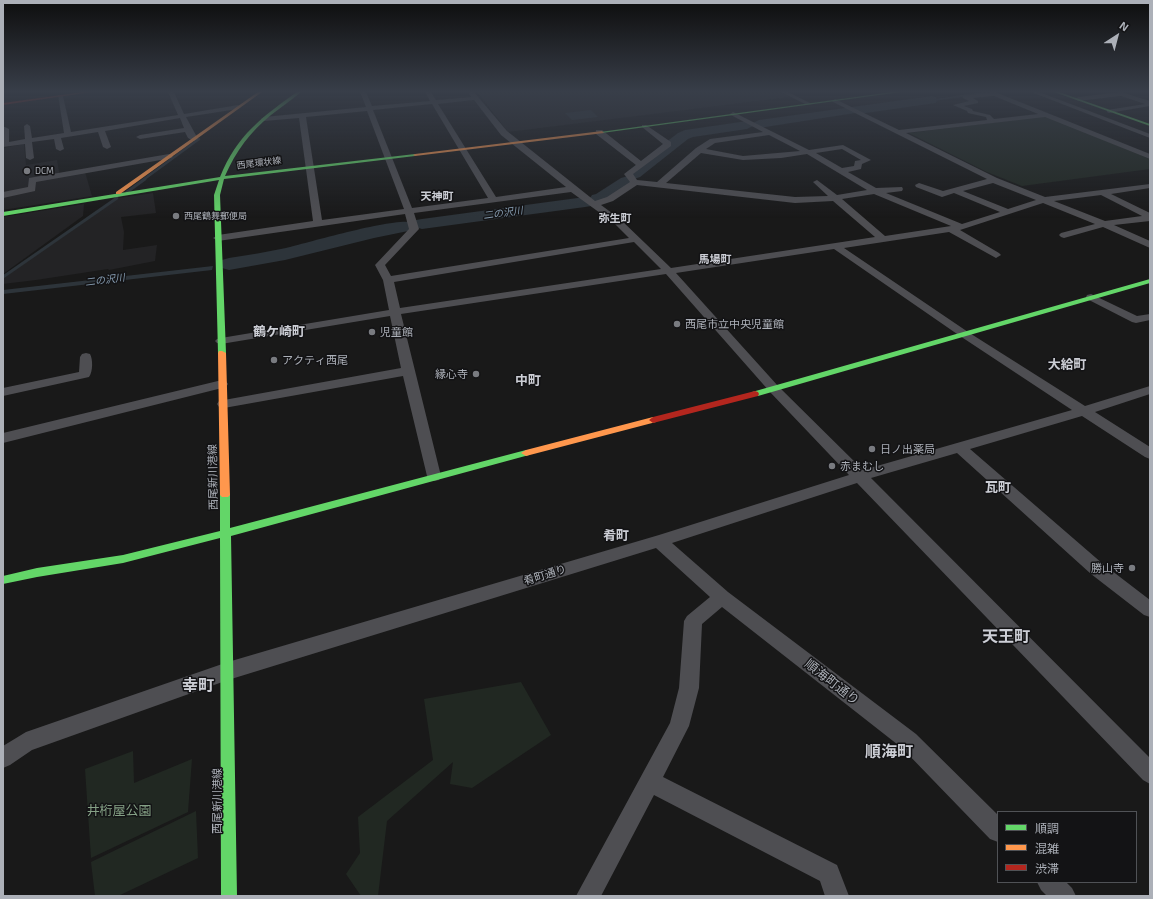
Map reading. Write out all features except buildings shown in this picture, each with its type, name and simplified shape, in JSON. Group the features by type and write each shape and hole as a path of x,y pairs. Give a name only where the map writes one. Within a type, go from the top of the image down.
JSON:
{"main road":[{"path":"114,196 201,134"},
{"name":"西尾新川港線","path":"229,896 228,671 224,404 222,384 217,195 220,178 229,156 247,134"},
{"name":"西尾環状線","path":"3,214 220,178 462,150 583,134"},
{"path":"3,580 20,575 123,559 225,534 434,476 774,389 1150,281"}],"street":[{"path":"5,134 4,145 75,134"},
{"path":"27,134 30,158"},
{"path":"102,134 107,147"},
{"path":"140,137 158,134"},
{"path":"190,134 194,139"},
{"path":"304,134 318,222"},
{"path":"379,134 409,211 414,229 380,265 388,280 408,371 434,476"},
{"path":"453,134 493,199"},
{"path":"505,134 572,189 596,204 618,221 637,239 669,271 774,389 861,476 1150,773"},
{"path":"601,134 641,164"},
{"path":"635,182 628,174 668,144 655,134"},
{"path":"659,185 699,150 713,141 763,134"},
{"path":"772,134 808,152 875,191 962,227"},
{"path":"904,134 994,180 1104,224 1150,245"},
{"path":"1095,134 1150,157"},
{"path":"57,137 60,149"},
{"path":"699,150 744,158 843,147 867,160 858,162 858,167 840,171"},
{"path":"3,195 32,189 32,180 169,156"},
{"path":"919,185 942,194 994,180"},
{"path":"596,204 610,199 635,182 795,200 834,198 875,191 899,189"},
{"path":"816,182 883,239"},
{"path":"221,341 395,312 951,229 962,227 1006,211 1043,200 1150,186"},
{"path":"218,238 318,222 572,189"},
{"path":"956,191 1006,211"},
{"path":"1102,192 1150,217"},
{"path":"1064,235 1104,224 1150,217"},
{"path":"951,229 996,255"},
{"path":"388,280 637,239"},
{"path":"837,247 964,334 1150,454"},
{"path":"1091,297 1136,320 1150,317"},
{"path":"3,392 85,374 86,357"},
{"path":"224,404 408,371"},
{"path":"3,438 222,384"},
{"name":"肴町通り","path":"3,758 26,742 228,671 659,541 861,476 960,448 1150,390"},
{"path":"960,448 1097,569 1150,610"},
{"name":"順海町通り","path":"659,541 722,597 909,741 997,830"},
{"path":"588,896 679,726 689,688 693,621 722,597"},
{"path":"649,781 830,873 836,896"},
{"path":"1050,883 1064,896"}],"shaded area":[{"path":"24,144 26,165 57,160 60,177 85,172 92,196 3,210 3,148"},
{"path":"153,193 156,213 121,217 124,232 123,250 157,245 155,261 109,270 3,284 3,278 119,198"},
{"path":"84,204 83,216 3,274 3,217"}],"green space":[{"path":"911,134 1089,134 1150,159 1150,169 1022,186 987,172"},
{"path":"521,682 551,735 472,788 450,784 453,762 387,821 378,896 361,896 346,874 360,853 358,817 433,760 424,699"},
{"name":"井桁屋公園","path":"133,751 134,783 192,759 188,812 91,858 85,769"},
{"path":"196,811 198,858 118,896 95,896 91,862"}],"water":[{"name":"二の沢川","path":"213,266 212,270 3,294 3,290"}],"waterway":[{"name":"二の沢川","path":"634,174 683,136 688,134"},
{"path":"143,180 199,139"},
{"path":"127,192 145,179"},
{"name":"二の沢川","path":"598,199 602,198 627,181"},
{"path":"3,277 117,198"},
{"name":"二の沢川","path":"422,224 585,202"},
{"name":"二の沢川","path":"229,264 285,254 374,232 407,226"}],"traffic: fast":[{"path":"222,353 217,195 222,176 229,160 237,147 248,134"},
{"path":"3,214 220,178 415,155"},
{"path":"755,394 1150,281"},
{"path":"3,580 140,555 526,453"},
{"path":"225,495 229,896"}],"traffic: slow":[{"path":"118,193 201,134"},
{"path":"415,155 586,134"},
{"path":"222,353 225,495"},
{"path":"526,453 653,420"}],"traffic: jam":[{"path":"653,420 755,394"}],"place":[{"name":"DCM","path":"27,171"},
{"name":"西尾鶴舞郵便局","path":"176,216"},
{"name":"西尾市立中央児童館","path":"677,324"},
{"name":"児童館","path":"372,332"},
{"name":"アクティ西尾","path":"274,360"},
{"name":"縁心寺","path":"476,374"},
{"name":"日ノ出薬局","path":"872,449"},
{"name":"赤まむし","path":"832,466"},
{"name":"勝山寺","path":"1132,568"}],"district":[{"name":"天神町","path":"437,196"},
{"name":"弥生町","path":"615,218"},
{"name":"馬場町","path":"715,259"},
{"name":"鶴ケ崎町","path":"279,332"},
{"name":"大給町","path":"1067,365"},
{"name":"中町","path":"528,381"},
{"name":"瓦町","path":"998,488"},
{"name":"肴町","path":"616,536"},
{"name":"天王町","path":"1006,637"},
{"name":"幸町","path":"198,686"},
{"name":"順海町","path":"889,752"}]}
